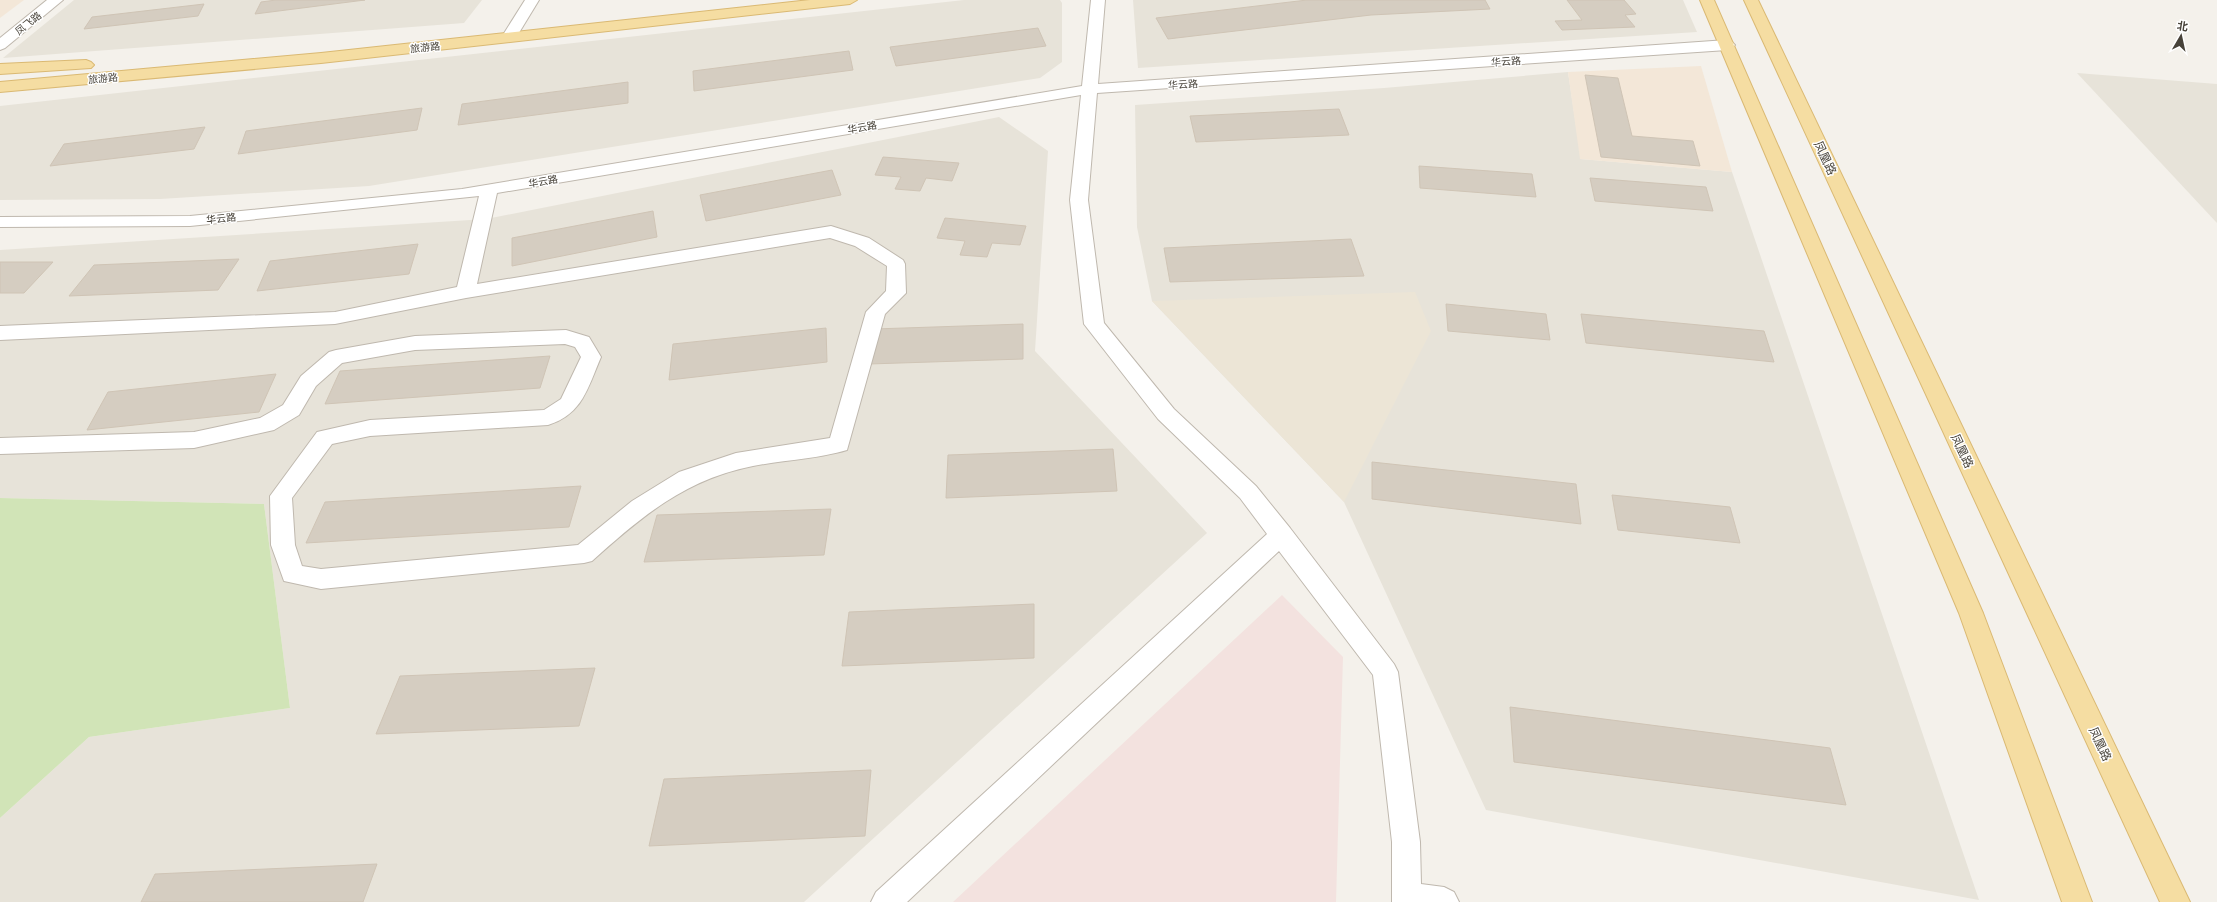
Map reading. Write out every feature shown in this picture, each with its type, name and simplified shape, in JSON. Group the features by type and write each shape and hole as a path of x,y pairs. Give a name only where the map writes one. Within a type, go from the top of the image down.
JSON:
{"main road":[{"name":"旅游路","path":"0,70 205,58 516,22 744,0"},
{"name":"旅游路","path":"0,87 321,58 850,0"},
{"path":"1707,0 1971,613 2078,902"},
{"name":"凤凰路","path":"1751,0 2175,902"}],"street":[{"name":"凤飞路","path":"0,45 56,0"},
{"path":"509,38 516,22 532,0"},
{"path":"1098,0 1079,200 1094,324 1166,414 1248,492 1282,534 1385,672 1406,842 1407,899 1444,902"},
{"name":"华云路","path":"0,222 190,221 462,194 1090,89 1727,45"},
{"path":"466,292 489,190"},
{"path":"0,333 335,318 466,292 830,232 862,242 896,264 896,293 876,312 839,444 759,456 702,471 658,494 616,526 584,554 321,580 293,574 283,544 282,496 325,438 370,428 548,417 569,404 591,357 582,342 566,337 416,343 336,357 308,381 292,410 266,424 194,440 0,446"},
{"path":"886,902 1282,534"}],"shaded area":[{"path":"0,0 24,0 0,18"},
{"path":"74,0 482,0 464,23 3,58"},
{"path":"964,0 1060,0 1062,3 1062,62 1040,78 369,186 160,199 0,200 0,106"},
{"path":"1133,0 1683,0 1697,32 1138,68"},
{"path":"1701,66 1732,172 1580,159 1568,72"},
{"path":"1568,72 1581,159 1732,172 1979,900 1486,810 1344,502 1152,301 1137,227 1135,105 1384,88"},
{"path":"2077,73 2217,84 2217,223"},
{"path":"999,117 1048,151 1035,351 1207,533 804,902 0,902 0,818 89,737 290,708 264,504 0,498 0,250 486,219"},
{"path":"1415,292 1431,331 1344,502 1152,301"},
{"path":"1282,595 1343,657 1336,902 953,902"}],"green space":[{"path":"0,498 264,504 290,708 89,737 0,818"}],"building":[{"path":"276,0 365,0 255,14 261,2"},
{"path":"1307,0 1485,0 1490,9 1371,15 1168,39 1156,18"},
{"path":"1567,0 1624,0 1636,14 1625,15 1635,27 1562,30 1555,21 1582,20"},
{"path":"204,4 198,16 84,29 92,17"},
{"path":"1038,28 1046,46 896,66 890,47"},
{"path":"849,51 853,70 694,91 693,71"},
{"path":"1585,75 1618,78 1632,136 1693,141 1700,166 1601,157"},
{"path":"628,82 628,103 458,125 462,104"},
{"path":"422,108 417,130 238,154 246,131"},
{"path":"1339,109 1349,135 1196,142 1190,116"},
{"path":"205,127 194,149 50,166 64,144"},
{"path":"883,157 959,163 952,181 926,178 920,191 895,189 901,177 875,175"},
{"path":"1419,166 1532,174 1536,197 1420,188"},
{"path":"832,170 841,195 706,221 700,195"},
{"path":"1590,178 1706,187 1713,211 1595,201"},
{"path":"653,211 657,237 512,266 512,238"},
{"path":"945,218 1026,226 1020,245 992,243 987,257 960,255 965,241 937,238"},
{"path":"1351,239 1364,276 1170,282 1164,248"},
{"path":"418,244 409,274 257,291 270,261"},
{"path":"239,259 218,290 69,296 94,265"},
{"path":"0,262 53,262 24,293 0,293"},
{"path":"1446,304 1546,314 1550,340 1448,331"},
{"path":"1581,314 1764,331 1774,362 1586,343"},
{"path":"1023,324 1023,359 869,364 874,329"},
{"path":"826,328 827,362 669,380 673,344"},
{"path":"550,356 540,388 325,404 340,371"},
{"path":"276,374 259,412 87,430 108,392"},
{"path":"1113,449 1117,491 946,498 948,455"},
{"path":"1372,462 1576,484 1581,524 1372,499"},
{"path":"581,486 569,527 306,543 325,502"},
{"path":"1612,495 1730,507 1740,543 1618,530"},
{"path":"831,509 824,555 644,562 657,515"},
{"path":"1034,604 1034,658 842,666 849,612"},
{"path":"595,668 579,726 376,734 400,676"},
{"path":"1510,707 1830,748 1846,805 1514,762"},
{"path":"871,770 865,836 649,846 664,779"},
{"path":"377,864 363,902 141,902 155,874"}]}
